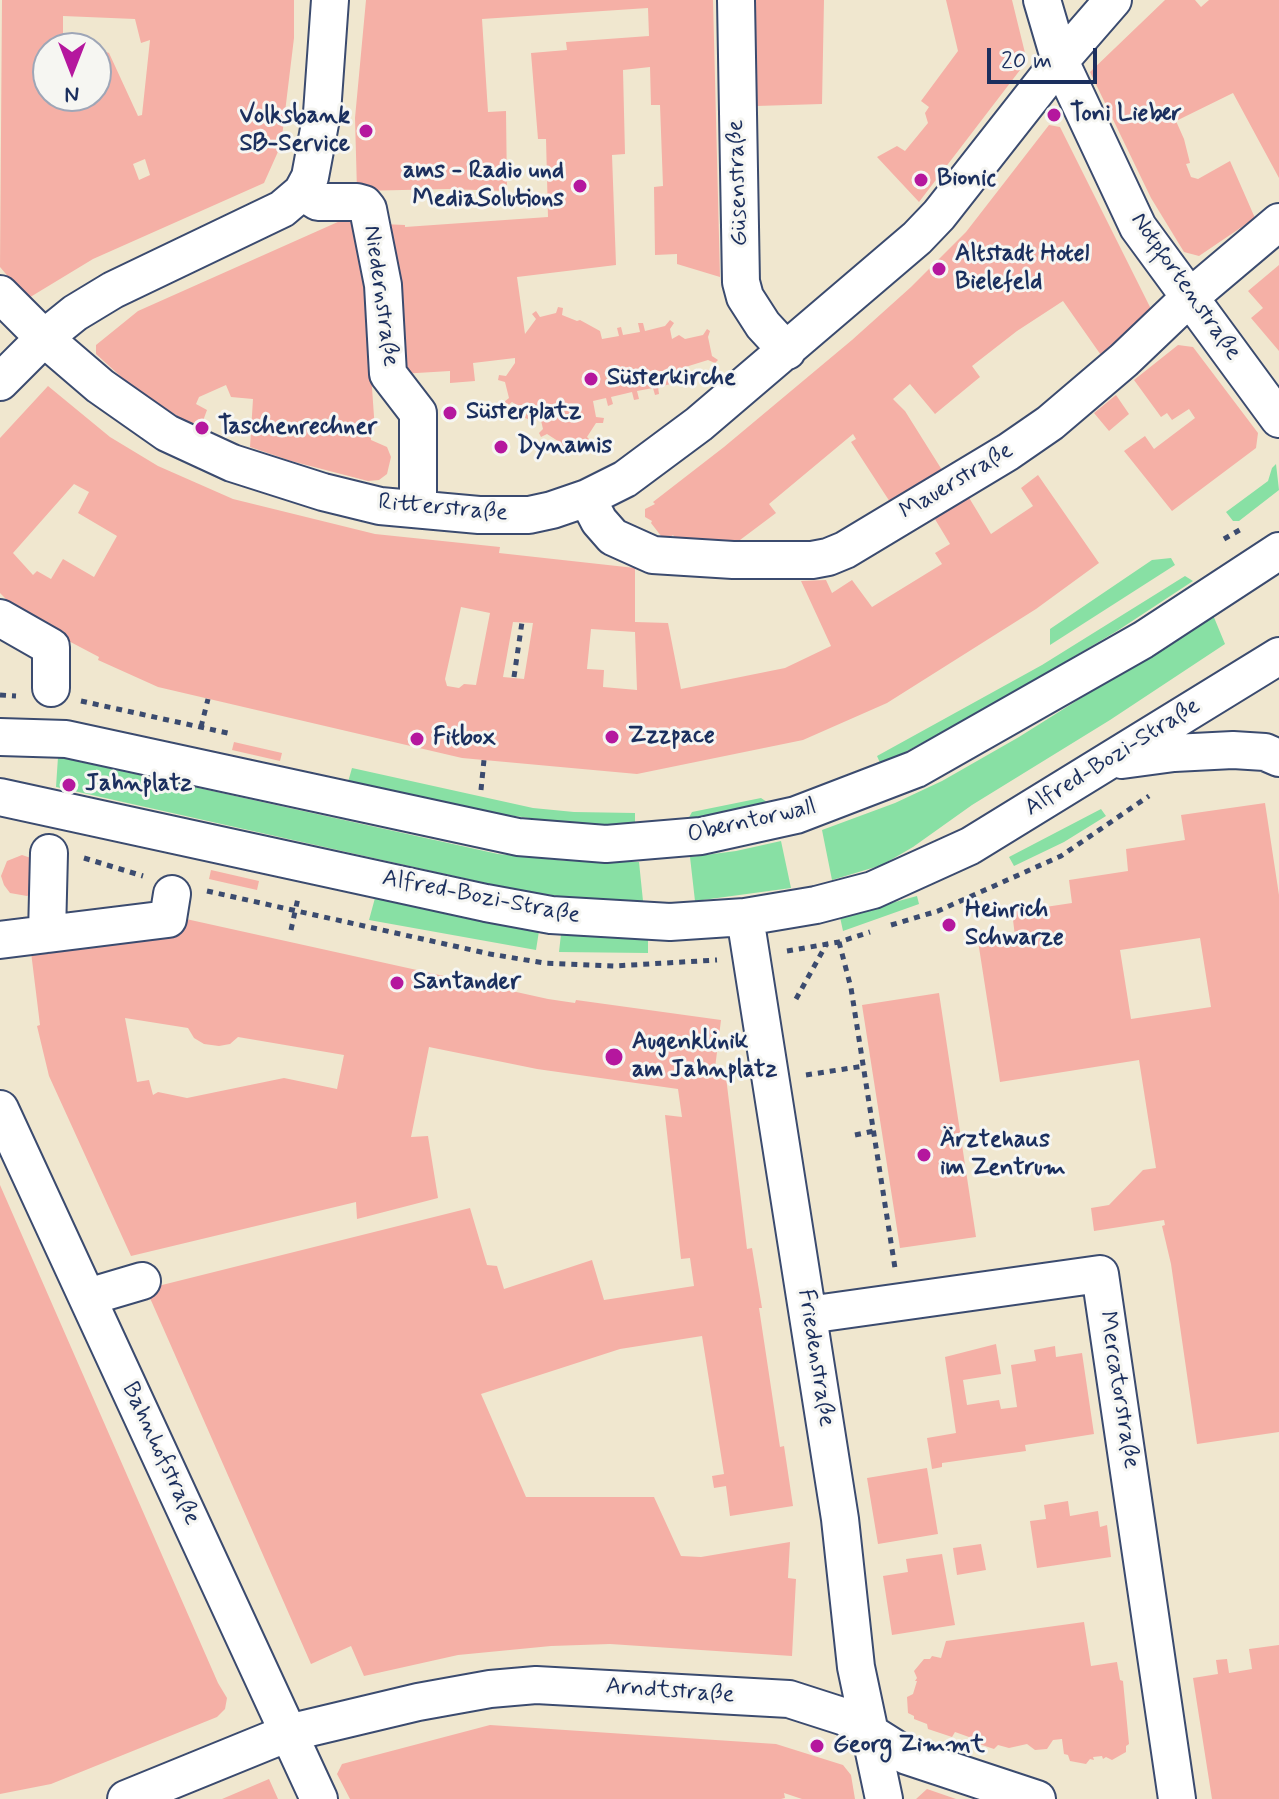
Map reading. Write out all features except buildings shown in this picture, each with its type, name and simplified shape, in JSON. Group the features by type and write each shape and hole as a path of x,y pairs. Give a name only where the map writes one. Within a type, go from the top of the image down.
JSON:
{"street":[{"path":"0,382 44,338 75,313 113,290 282,209 302,192 310,177 322,113 330,0"},
{"name":"Güsenstraße","path":"736,0 741,282 745,297 763,325 787,351"},
{"name":"Notpfortenstraße","path":"1042,0 1060,61 1138,227 1279,419"},
{"name":"Ritterstraße","path":"0,294 44,338 100,386 167,433 232,463 380,506 479,515 529,515 552,510 587,498 625,479 675,442 787,351 917,238 1113,0"},
{"name":"Niedernstraße","path":"302,192 318,202 357,202 368,209 383,285 388,374 418,413 418,493"},
{"name":"Mauerstraße","path":"587,498 599,521 613,537 653,555 733,560 812,560 828,557 845,550 1008,452 1050,423 1279,222"},
{"name":"Oberntorwall","path":"0,737 50,737 518,837 606,844 701,836 796,815 916,769 1143,640 1279,551"},
{"path":"0,618 51,647 65,694"},
{"name":"Alfred-Bozi-Straße","path":"0,797 551,915 670,922 745,917 816,905 873,890 970,846 1279,656"},
{"path":"1106,763 1174,753 1233,750 1265,752 1279,758"},
{"path":"47,934 53,865"},
{"path":"0,940 168,919 175,887"},
{"name":"Friedenstraße","path":"745,917 840,1519 850,1630 884,1799"},
{"name":"Bahnhofstraße","path":"0,1109 319,1799"},
{"name":"Mercatorstraße","path":"808,1315 1100,1274 1177,1799"},
{"path":"88,1297 142,1281"},
{"name":"Arndtstraße","path":"126,1799 288,1733 418,1702 490,1689 536,1685 789,1699 845,1717 907,1756 1037,1799"}],"path":[{"path":"514,677 522,622"},
{"path":"65,694 232,734"},
{"path":"201,727 208,699"},
{"path":"484,760 481,790 493,792"},
{"path":"938,911 1061,856 1154,793"},
{"path":"53,865 122,871 175,887 544,963 674,965"},
{"path":"291,930 301,886"},
{"path":"839,942 851,988 900,1302"},
{"path":"770,1081 864,1066"},
{"path":"855,1135 874,1131"}],"green space":[{"path":"1276,464 1279,490 1239,521 1233,521 1226,512 1268,481"},
{"path":"1171,558 1175,565 1050,645 1050,629 1152,560"},
{"path":"1185,576 1193,581 1117,631 994,704 881,765 877,756 1042,665"},
{"path":"1213,615 1225,644 972,805 913,847 882,865 832,880 822,830 895,803 942,781 1019,737"},
{"path":"58,757 498,854 568,861 639,862 643,901 578,899 512,889 56,787"},
{"path":"352,768 533,808 635,813 635,824 574,824 492,813 348,782"},
{"path":"761,798 770,804 687,821 692,812"},
{"path":"1101,809 1106,816 1064,842 1014,866 1009,857"},
{"path":"781,841 791,888 695,901 690,857"},
{"path":"917,896 919,904 843,931 840,917"},
{"path":"375,898 539,931 536,950 369,920"},
{"path":"561,934 648,939 648,953 559,952"}],"place":[{"name":"Toni Lieber","path":"1054,115"},
{"name":"Volksbank SB-Service","path":"366,131"},
{"name":"Bionic","path":"921,180"},
{"name":"ams - Radio und MediaSolutions","path":"580,186"},
{"name":"Altstadt Hotel Bielefeld","path":"939,269"},
{"name":"Süsterkirche","path":"591,379"},
{"name":"Süsterplatz","path":"450,413"},
{"name":"Taschenrechner","path":"202,428"},
{"name":"Dynamis","path":"501,447"},
{"name":"Zzzpace","path":"612,737"},
{"name":"Fitbox","path":"417,739"},
{"name":"Jahnplatz","path":"69,785"},
{"name":"Heinrich Schwarze","path":"949,925"},
{"name":"Santander","path":"397,983"},
{"name":"Augenklinik am Jahnplatz","path":"614,1057"},
{"name":"Ärztehaus im Zentrum","path":"924,1155"},
{"name":"Georg Zimmt","path":"817,1746"}]}
